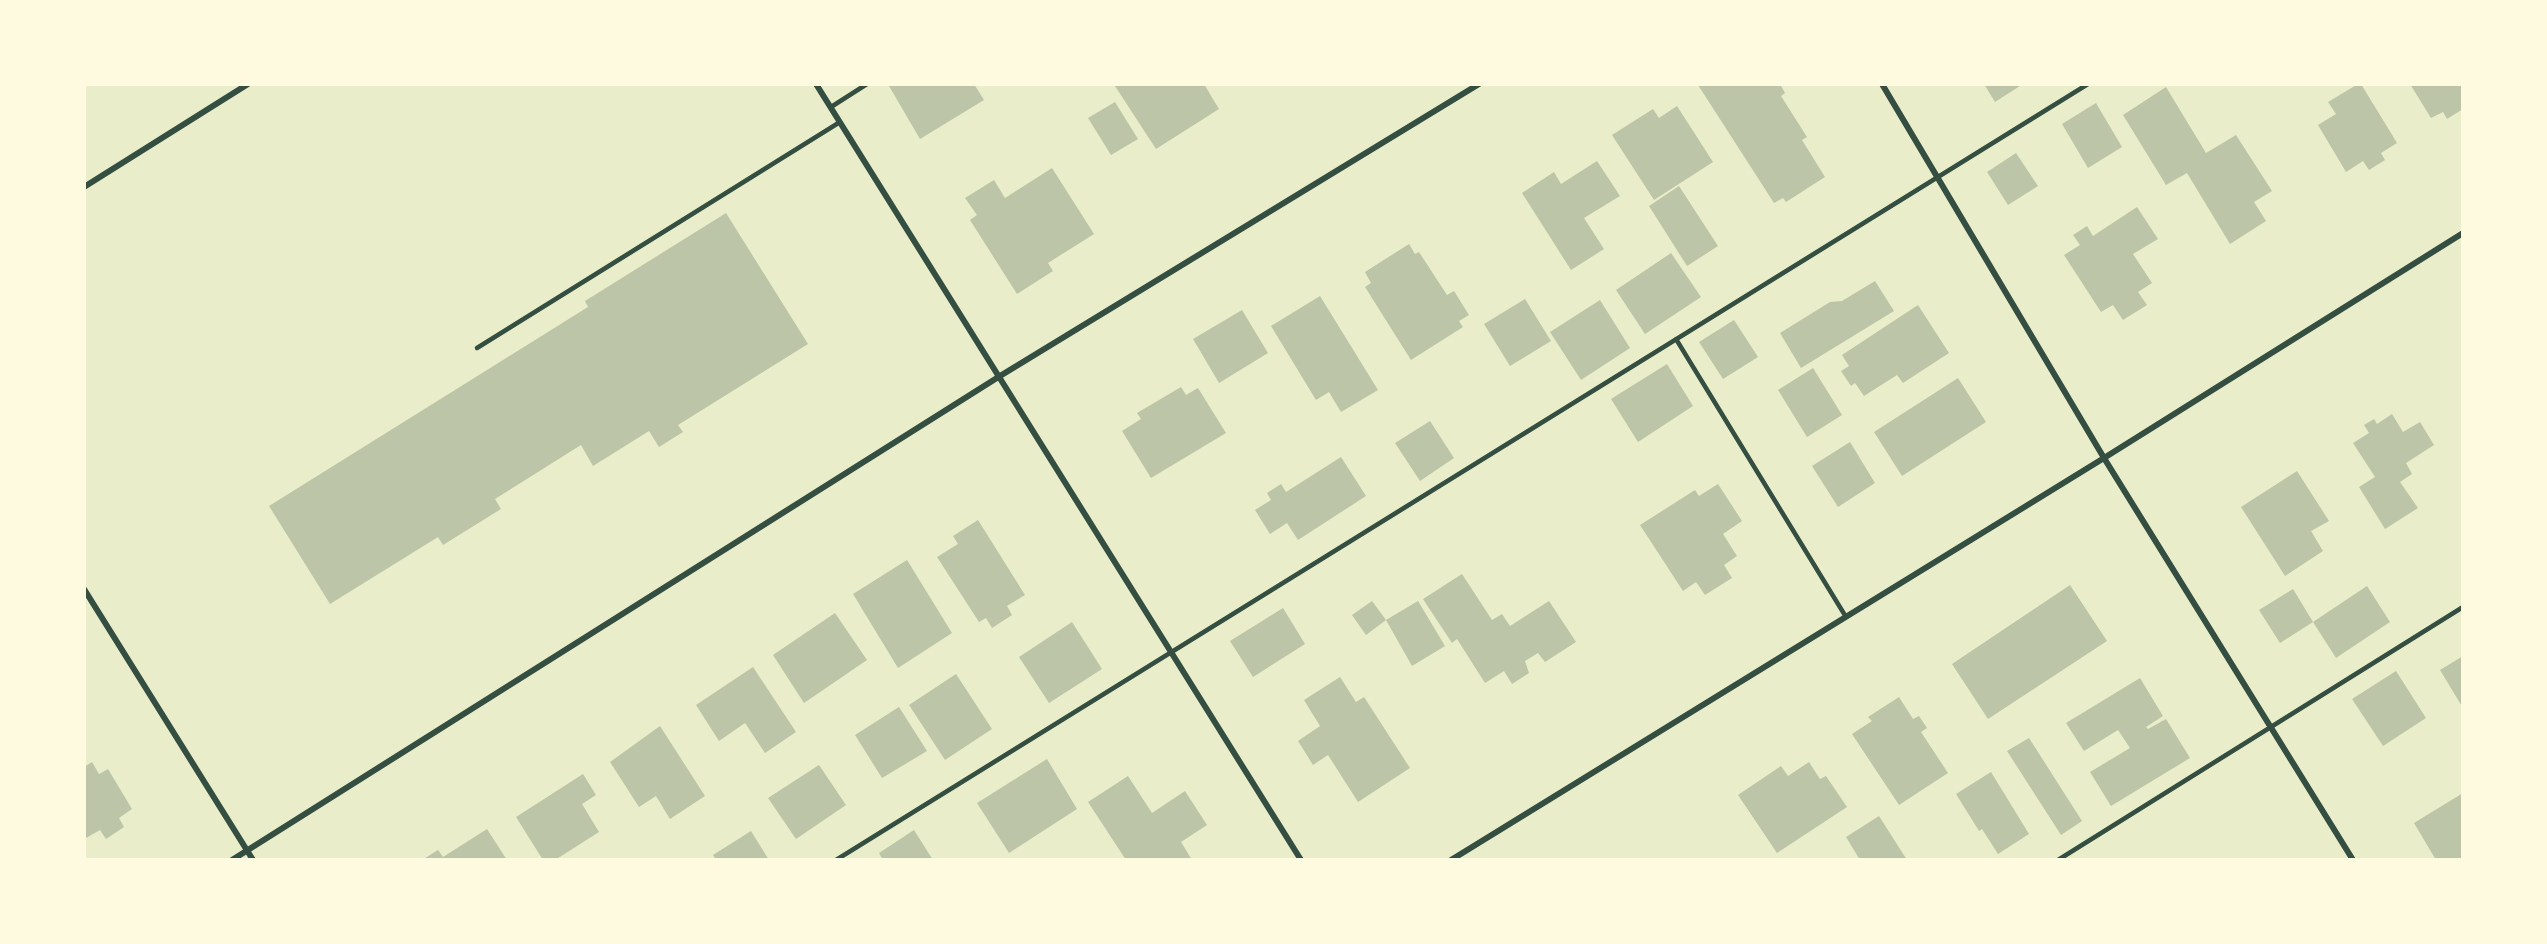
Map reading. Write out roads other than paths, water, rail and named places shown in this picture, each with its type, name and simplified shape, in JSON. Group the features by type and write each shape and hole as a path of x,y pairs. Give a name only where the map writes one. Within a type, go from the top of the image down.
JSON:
{"street":[{"path":"84,187 248,84"},
{"path":"816,84 1301,860"},
{"path":"232,860 1000,376 1479,84"},
{"path":"1882,84 2104,458 2353,860"},
{"path":"1451,860 2104,458 2463,233"},
{"path":"84,589 253,860"}],"lane":[{"path":"831,106 867,84"},
{"path":"836,860 2088,84"},
{"path":"477,348 840,122"},
{"path":"1676,339 1846,616"},
{"path":"2058,860 2463,607"}]}
